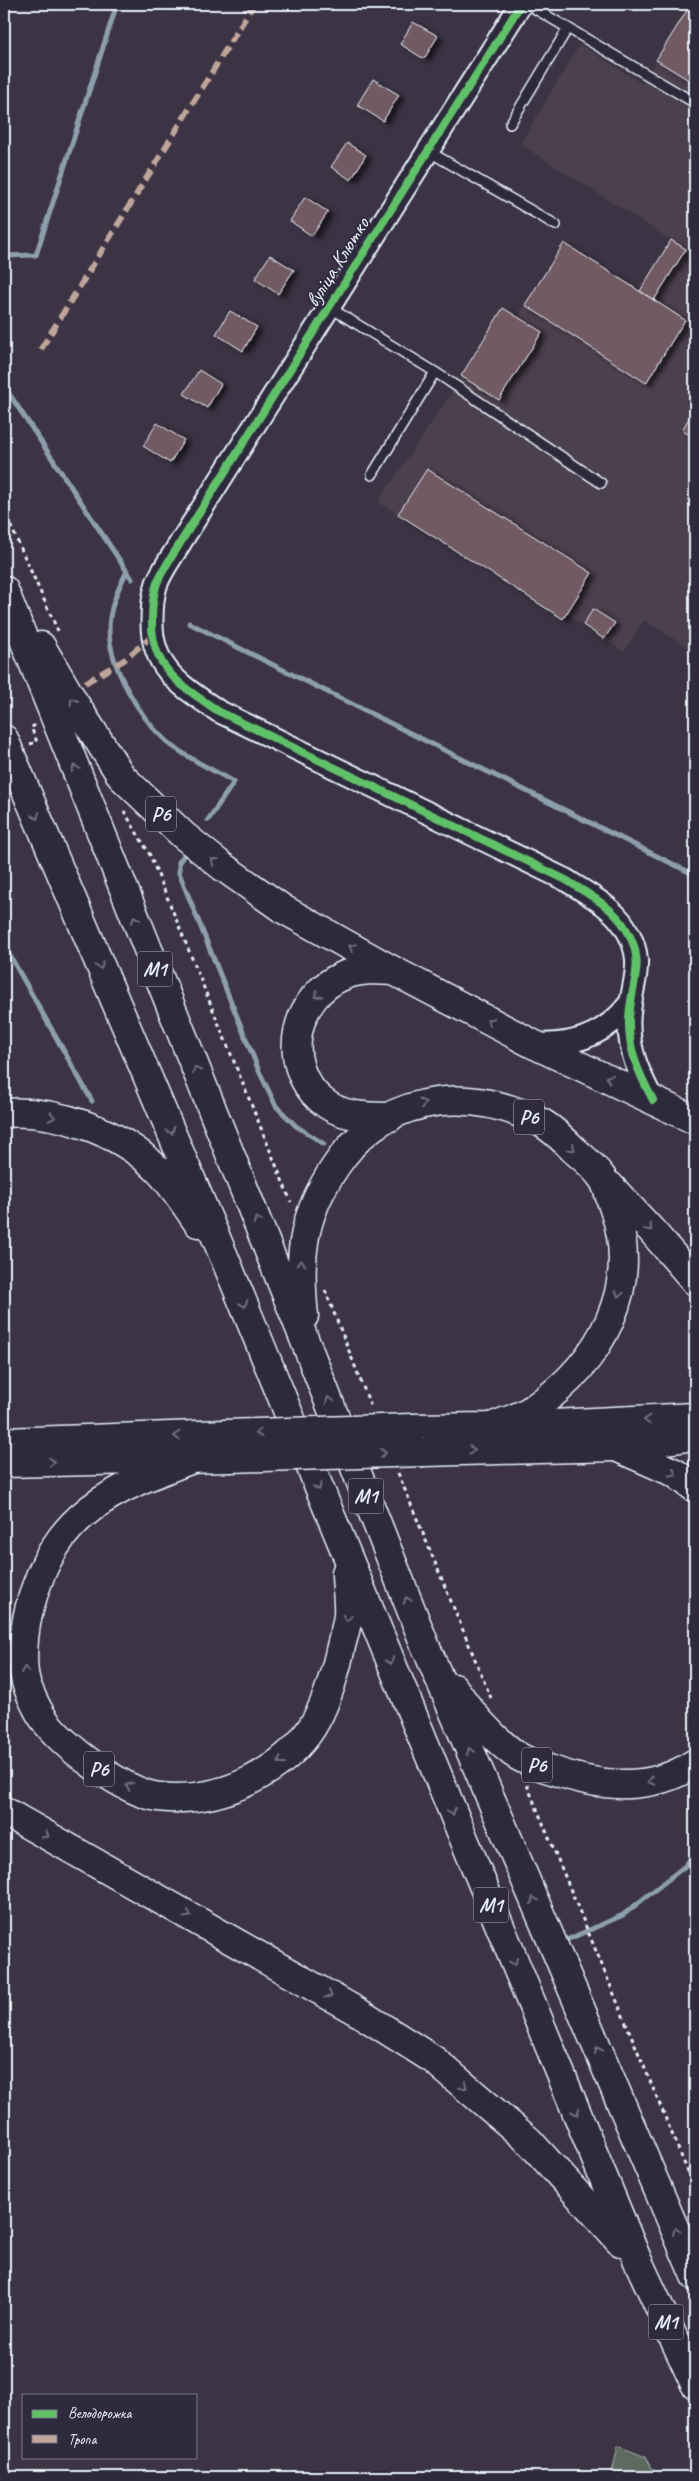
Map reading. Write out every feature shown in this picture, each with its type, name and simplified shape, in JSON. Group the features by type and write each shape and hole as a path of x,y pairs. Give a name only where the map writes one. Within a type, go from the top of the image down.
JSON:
{"main road":[{"name":"Р6","path":"4,582 75,704 122,777 183,835 222,867 283,909 394,971 533,1044 695,1120"},
{"name":"М1","path":"4,590 308,1347 425,1645 695,2276"},
{"name":"М1","path":"4,739 225,1259 344,1552 637,2259 695,2384"},
{"name":"Р6","path":"390,1117 361,1117 338,1111 321,1101 307,1086 298,1068 295,1047 298,1028 308,1004 326,986 344,976 366,970 394,971"},
{"name":"Р6","path":"308,1347 300,1257 304,1234 334,1169 364,1133 412,1106 435,1100 484,1102 515,1110 544,1124 564,1140 603,1180 652,1231 695,1281"},
{"path":"4,1113 19,1112 68,1120 115,1138 141,1154 158,1169 225,1259"},
{"name":"Р6","path":"491,1427 532,1410 557,1391 580,1367 598,1344 614,1312 622,1286 624,1258 620,1225 603,1180"},
{"name":"Р6","path":"418,1440 491,1427 695,1417"},
{"name":"Р6","path":"5,1446 227,1446 418,1440 616,1447 695,1436"},
{"name":"Р6","path":"5,1446 195,1458"},
{"name":"Р6","path":"227,1446 142,1478 100,1501 81,1516 54,1546 37,1577 22,1644 27,1686 44,1718 71,1747 96,1767 128,1787 156,1797 192,1798 227,1792 273,1767 293,1752 314,1725 328,1699 348,1614 344,1552"},
{"name":"Р6","path":"616,1447 675,1473 695,1488"},
{"name":"Р6","path":"425,1645 460,1698 484,1726 514,1753 538,1766 572,1778 606,1785 632,1785 664,1779 695,1763"},
{"path":"4,1811 358,2012 434,2060 528,2140 584,2198 637,2259"}],"street":[{"name":"вуліца Клютко","path":"521,4 182,540 157,584 152,610 152,637 159,660 178,684 218,711 276,741 566,880 601,902 624,926 636,947 638,974 630,1003"},
{"path":"533,1044 562,1044 591,1036 619,1018 630,1003"},
{"path":"630,1003 630,1049 638,1072 653,1100"}],"lane":[{"path":"527,4 695,103"},
{"path":"510,124 568,28"},
{"path":"428,151 556,225"},
{"path":"329,307 435,372 601,483"},
{"path":"372,475 435,372"}],"path":[{"path":"4,511 61,638"},
{"path":"122,807 150,855 304,1234"},
{"path":"325,1289 374,1416"},
{"path":"397,1471 491,1699"},
{"path":"514,1753 695,2189"}],"shaded area":[{"path":"691,4 695,4 695,652 644,620 624,652 566,614 563,619 378,502 456,386 503,308 518,317 564,243 640,291 671,240 520,144 580,44 642,84"}],"green space":[{"path":"618,2446 646,2457 657,2477 611,2477"}],"building":[{"path":"691,4 695,4 695,78 692,82 656,60"},
{"path":"413,22 438,36 424,59 400,44"},
{"path":"373,79 399,95 383,121 357,105"},
{"path":"347,143 366,155 351,180 331,167"},
{"path":"305,197 328,212 312,236 290,221"},
{"path":"671,240 686,249 654,300 640,291"},
{"path":"564,243 685,320 646,383 525,305"},
{"path":"270,255 294,270 278,294 255,279"},
{"path":"503,308 542,332 499,400 461,376"},
{"path":"230,311 257,327 243,351 216,334"},
{"path":"199,370 221,384 207,408 184,394"},
{"path":"695,408 695,439 682,430"},
{"path":"157,423 184,440 170,463 143,446"},
{"path":"427,469 592,573 563,619 398,514"},
{"path":"593,609 615,623 604,639 583,625"}],"waterway":[{"path":"4,256 36,255 117,4"},
{"path":"4,386 132,579"},
{"path":"127,571 115,599 109,622 110,643 114,659 127,689 155,730 179,751 234,782 208,820"},
{"path":"189,623 695,875"},
{"path":"184,855 179,862 179,873 259,1071 276,1106 296,1126 324,1144"},
{"path":"4,945 92,1101"},
{"path":"569,1939 623,1915 685,1866 695,1853"}],"marked path":[{"path":"41,349 254,4"},
{"path":"85,683 124,660 151,637"}],"cycle path":[{"path":"521,4 165,566 157,583 154,597 152,616 153,638 157,652 171,675 192,693 218,711 566,880 598,900 620,919 632,940 637,963 630,1007 630,1042 639,1071 653,1100"}]}
